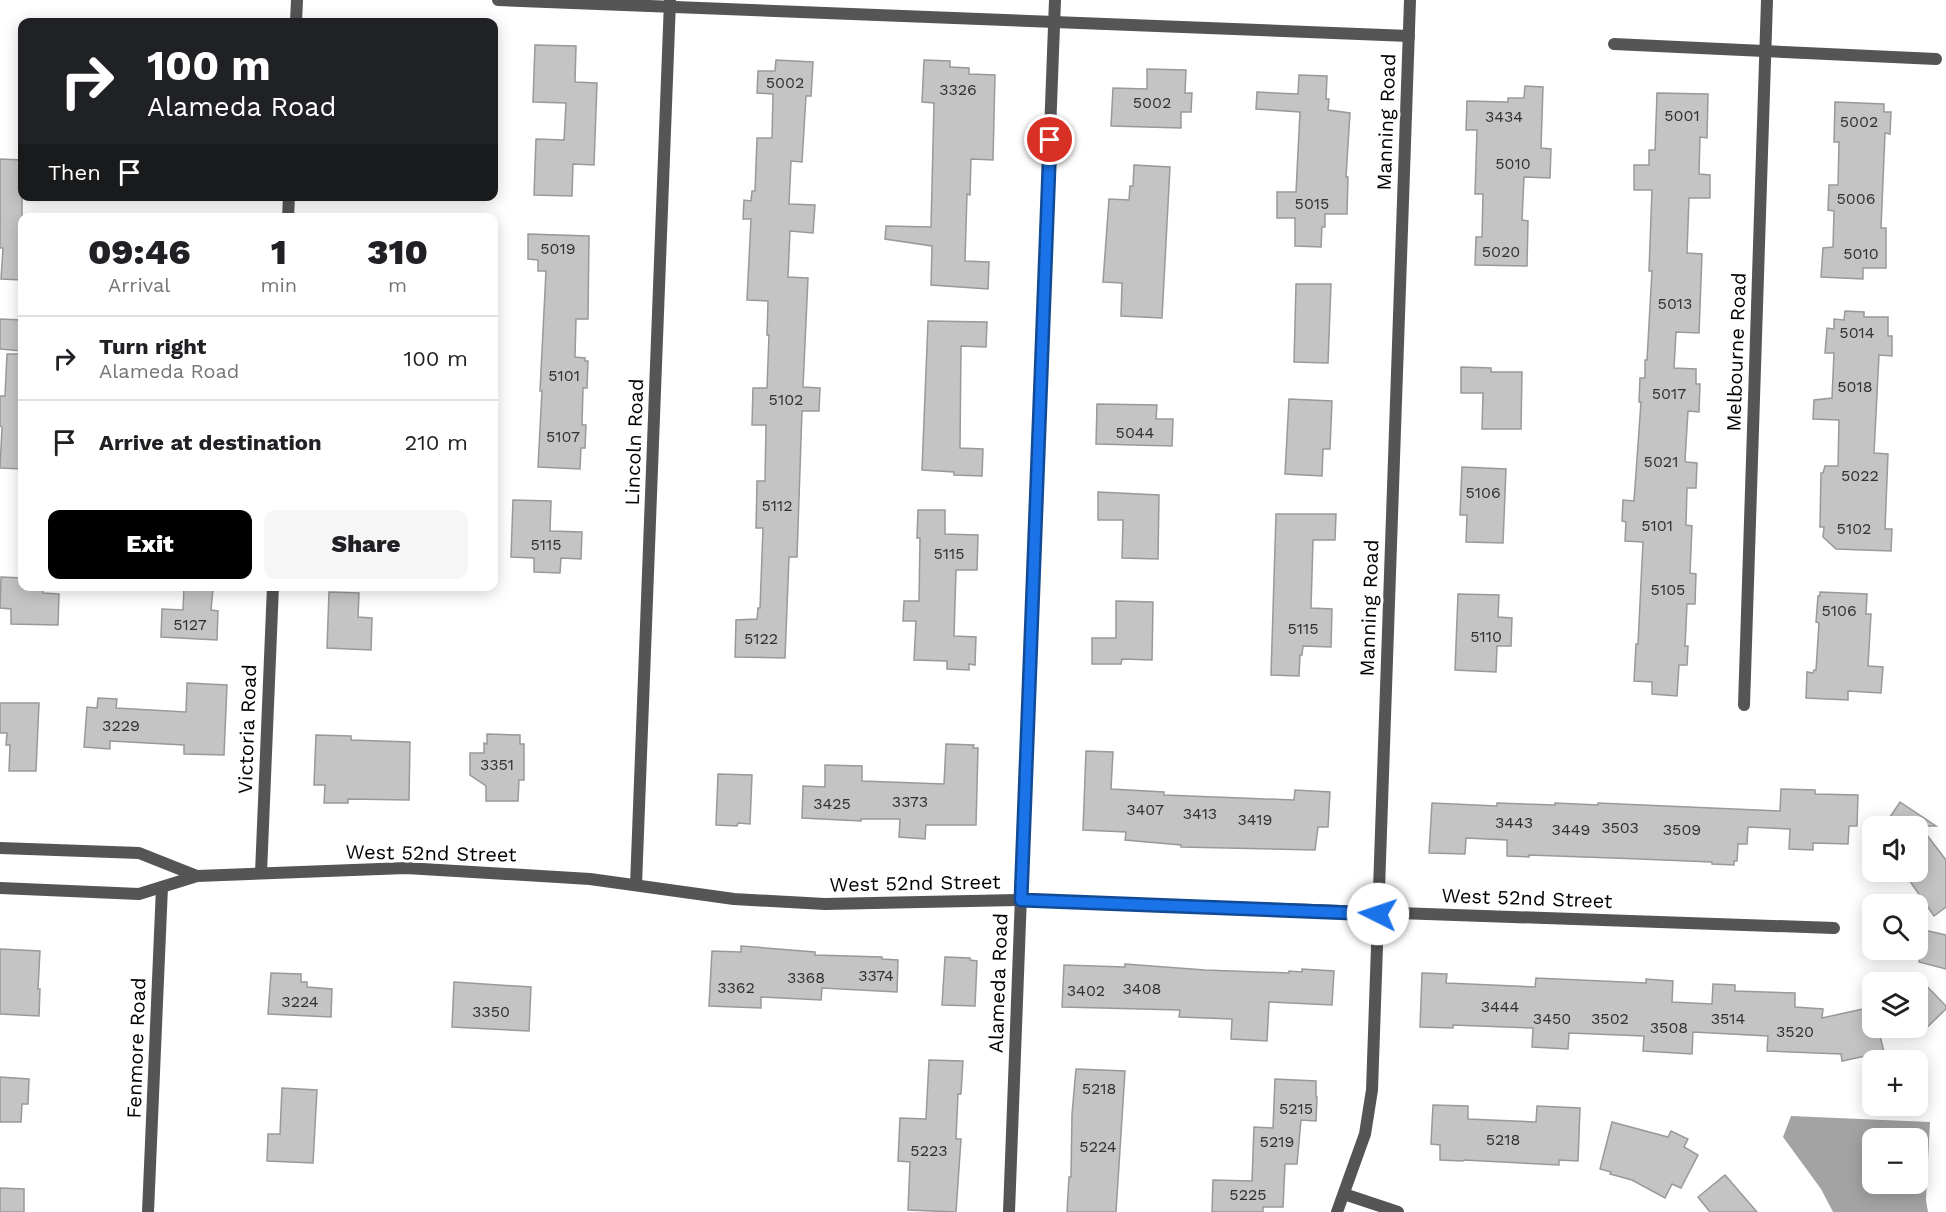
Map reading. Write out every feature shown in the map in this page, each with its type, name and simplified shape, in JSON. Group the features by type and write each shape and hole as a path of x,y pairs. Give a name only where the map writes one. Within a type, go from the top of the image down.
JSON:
{"street":[{"path":"296,18 297,0"},
{"path":"498,0 670,3 1054,22 1409,36"},
{"name":"Alameda Road","path":"1009,1212 1055,0"},
{"name":"Manning Road","path":"1337,1212 1365,1134 1371,1100 1410,0"},
{"name":"Melbourne Road","path":"1744,705 1767,0"},
{"name":"Lincoln Road","path":"636,885 670,3"},
{"path":"1614,44 1936,59"},
{"name":"Victoria Road","path":"261,873 273,591"},
{"path":"0,848 139,853 197,876"},
{"name":"West 52nd Street","path":"0,888 139,894 197,876 406,868 590,879 734,899 825,904 1021,900 1834,928"},
{"name":"Fenmore Road","path":"148,1212 162,886"},
{"path":"1344,1194 1398,1212"}],"shaded area":[{"path":"1791,1116 1930,1122 1928,1161 1928,1128 1862,1128 1862,1194 1926,1194 1928,1212 1833,1212 1821,1189 1783,1137"}],"building":[{"path":"535,45 576,46 575,82 597,83 594,165 573,164 572,196 534,195 536,139 564,140 566,103 533,102"},
{"path":"776,60 813,62 811,96 806,96 802,162 791,161 789,204 815,205 813,233 790,231 788,277 808,278 803,387 820,388 819,411 802,411 797,557 789,557 785,658 735,657 736,620 757,619 758,608 760,608 763,528 756,528 757,481 765,481 766,425 752,425 753,388 767,388 769,335 767,335 768,301 747,300 751,219 743,219 744,200 751,201 752,191 755,191 757,138 772,138 773,94 757,93 758,71 775,71"},
{"path":"924,60 950,61 950,67 969,68 969,74 995,75 993,160 971,159 970,195 967,194 965,261 989,262 988,289 931,285 932,246 885,239 886,226 931,227 934,103 922,102"},
{"path":"1147,69 1186,70 1185,93 1192,93 1191,112 1181,112 1181,128 1111,126 1113,88 1147,89"},
{"path":"1299,75 1327,76 1328,110 1350,113 1346,177 1348,177 1347,214 1325,214 1321,247 1295,246 1295,218 1277,218 1277,192 1296,192 1300,112 1256,109 1257,92 1298,94"},
{"path":"1525,86 1543,87 1541,148 1551,149 1550,178 1524,177 1522,220 1528,221 1527,266 1475,265 1476,237 1482,237 1483,194 1475,194 1477,130 1466,130 1467,101 1508,102 1508,98 1524,98"},
{"path":"1657,93 1708,94 1707,138 1700,137 1699,174 1710,175 1710,198 1689,198 1687,253 1702,254 1699,333 1676,332 1674,368 1696,369 1696,384 1700,384 1699,412 1688,411 1685,460 1697,463 1696,488 1687,488 1686,525 1692,526 1690,573 1696,574 1695,604 1687,604 1685,646 1688,646 1687,665 1679,665 1677,696 1652,694 1652,682 1634,681 1643,542 1625,541 1626,522 1622,521 1623,500 1634,501 1641,402 1639,402 1640,378 1645,378 1652,271 1649,271 1652,190 1634,190 1634,165 1649,165 1649,150 1655,150"},
{"path":"1835,102 1884,104 1884,112 1891,112 1890,134 1885,133 1881,228 1886,228 1886,268 1863,268 1863,279 1821,277 1823,248 1833,247 1834,211 1828,210 1829,185 1838,185 1839,142 1834,142"},
{"path":"0,159 18,160 18,201 22,201 22,213 18,213 18,280 1,279 3,248 0,248"},
{"path":"1134,165 1170,167 1162,318 1121,316 1122,283 1103,282 1109,199 1129,200 1130,186 1133,186"},
{"path":"528,234 589,236 588,319 576,319 575,357 585,358 585,361 588,361 587,388 583,388 582,425 586,425 585,448 581,448 580,469 538,467 546,271 538,271 538,260 528,259"},
{"path":"1296,284 1331,284 1328,363 1294,362"},
{"path":"1845,311 1864,312 1864,317 1888,317 1888,336 1892,336 1892,356 1879,355 1874,453 1888,454 1885,529 1892,529 1891,551 1836,549 1823,537 1824,527 1820,527 1821,473 1825,466 1838,466 1839,420 1813,419 1814,400 1832,398 1834,353 1825,353 1827,328 1834,329 1834,319 1844,320"},
{"path":"0,319 18,320 18,351 0,349"},
{"path":"928,321 987,322 986,347 961,346 960,448 983,449 982,476 922,470"},
{"path":"7,354 18,354 18,469 0,468 2,427 0,426 0,396 5,396"},
{"path":"1461,367 1491,368 1491,372 1522,372 1521,429 1482,429 1483,393 1461,393"},
{"path":"1289,399 1332,401 1330,449 1323,449 1322,476 1285,474"},
{"path":"1097,404 1157,405 1156,419 1173,419 1172,446 1096,444"},
{"path":"1462,467 1506,469 1503,543 1466,542 1467,515 1460,515"},
{"path":"1098,492 1159,495 1158,559 1122,558 1123,520 1098,520"},
{"path":"513,500 551,501 550,531 582,532 581,559 561,558 560,573 534,572 534,558 511,557"},
{"path":"918,510 945,510 945,534 978,535 977,570 956,570 954,636 976,637 975,665 969,664 969,670 947,669 947,661 914,660 916,621 903,621 904,601 919,601"},
{"path":"1276,514 1336,514 1335,540 1313,540 1311,608 1332,609 1331,647 1303,646 1299,676 1271,675"},
{"path":"1,577 18,578 18,591 43,591 43,593 59,594 58,625 11,624 11,609 0,608"},
{"path":"184,591 213,591 211,610 218,611 217,640 161,637 162,609 183,610"},
{"path":"329,592 359,593 358,617 372,618 371,650 327,648"},
{"path":"1820,592 1867,594 1866,614 1871,614 1868,666 1883,667 1881,693 1848,691 1848,700 1806,698 1807,672 1813,673 1816,670 1819,623 1816,622"},
{"path":"1458,594 1499,595 1498,617 1512,618 1511,646 1497,646 1496,672 1455,670"},
{"path":"1116,601 1153,602 1152,660 1122,659 1121,664 1092,664 1092,638 1116,638"},
{"path":"187,683 227,685 224,755 184,754 184,745 110,741 110,749 84,747 87,707 97,708 98,698 117,699 116,708 186,712"},
{"path":"0,703 39,703 36,771 9,771 10,745 6,745 7,733 0,733"},
{"path":"487,734 520,735 520,744 524,744 524,780 519,780 518,801 486,801 486,786 470,775 470,753 484,753"},
{"path":"316,735 351,736 351,740 410,742 409,800 348,799 348,803 324,803 325,785 314,785"},
{"path":"946,744 974,745 973,748 978,748 976,825 926,825 925,839 899,837 900,819 861,819 861,821 802,818 803,786 825,787 825,765 862,766 862,781 944,784"},
{"path":"1086,751 1113,752 1111,789 1164,792 1164,795 1294,800 1295,790 1330,792 1328,827 1318,827 1315,850 1181,847 1181,845 1125,840 1126,832 1083,830"},
{"path":"718,774 752,775 750,824 716,825"},
{"path":"1781,789 1815,790 1815,794 1858,795 1857,826 1849,826 1848,844 1813,843 1813,850 1789,849 1790,829 1748,827 1747,844 1738,844 1737,861 1734,861 1734,865 1639,859 1507,856 1507,840 1466,838 1465,854 1429,853 1432,803 1497,806 1497,803 1598,805 1598,803 1780,811"},
{"path":"1900,802 1921,816 1891,816"},
{"path":"1928,836 1946,860 1946,907 1934,916 1928,907 1928,894 1919,894 1910,882 1928,882"},
{"path":"1928,931 1946,935 1946,969 1919,962 1919,960 1928,960"},
{"path":"741,946 815,952 815,955 882,957 882,959 898,960 897,992 822,988 821,1000 761,997 761,1008 709,1006 712,951 741,952"},
{"path":"0,949 40,951 39,1016 0,1014"},
{"path":"945,957 970,958 970,960 977,961 975,1006 942,1005"},
{"path":"1125,964 1289,973 1289,971 1302,972 1302,969 1334,971 1332,1005 1269,1002 1267,1041 1231,1039 1232,1019 1179,1017 1180,1010 1062,1007 1064,965 1125,967"},
{"path":"271,973 301,974 301,982 307,982 307,987 332,989 331,1017 268,1014"},
{"path":"1422,973 1447,974 1446,983 1535,987 1536,978 1646,983 1646,979 1673,981 1672,1002 1712,1004 1713,984 1735,985 1735,991 1795,993 1795,1007 1823,1009 1822,1018 1862,1009 1862,1038 1880,1038 1884,1050 1862,1050 1862,1057 1842,1061 1841,1054 1767,1051 1768,1036 1693,1032 1692,1054 1643,1051 1644,1036 1569,1033 1568,1049 1532,1047 1533,1028 1453,1025 1453,1028 1420,1027"},
{"path":"454,982 531,987 529,1031 452,1027"},
{"path":"1928,987 1946,1006 1946,1009 1928,1026"},
{"path":"929,1060 963,1061 961,1094 958,1094 956,1139 961,1139 956,1212 908,1210 910,1162 898,1161 900,1118 926,1119"},
{"path":"1076,1069 1125,1071 1116,1212 1067,1212"},
{"path":"0,1077 29,1079 28,1104 22,1104 21,1122 0,1122"},
{"path":"1275,1079 1316,1081 1317,1097 1316,1121 1301,1120 1297,1164 1285,1164 1283,1207 1263,1207 1263,1212 1212,1212 1213,1180 1252,1181 1254,1127 1273,1128"},
{"path":"282,1088 317,1090 313,1163 267,1161 268,1134 280,1134"},
{"path":"1433,1105 1468,1106 1468,1119 1536,1122 1537,1106 1580,1108 1578,1161 1559,1160 1559,1165 1440,1160 1440,1145 1431,1144"},
{"path":"1612,1122 1668,1137 1671,1131 1688,1139 1684,1147 1698,1155 1681,1188 1672,1184 1665,1198 1632,1180 1600,1169"},
{"path":"1725,1175 1757,1212 1710,1212 1698,1197"},
{"path":"0,1188 24,1189 24,1212 0,1212"}],"route":[{"path":"1050,140 1021,900 1378,914"}]}
